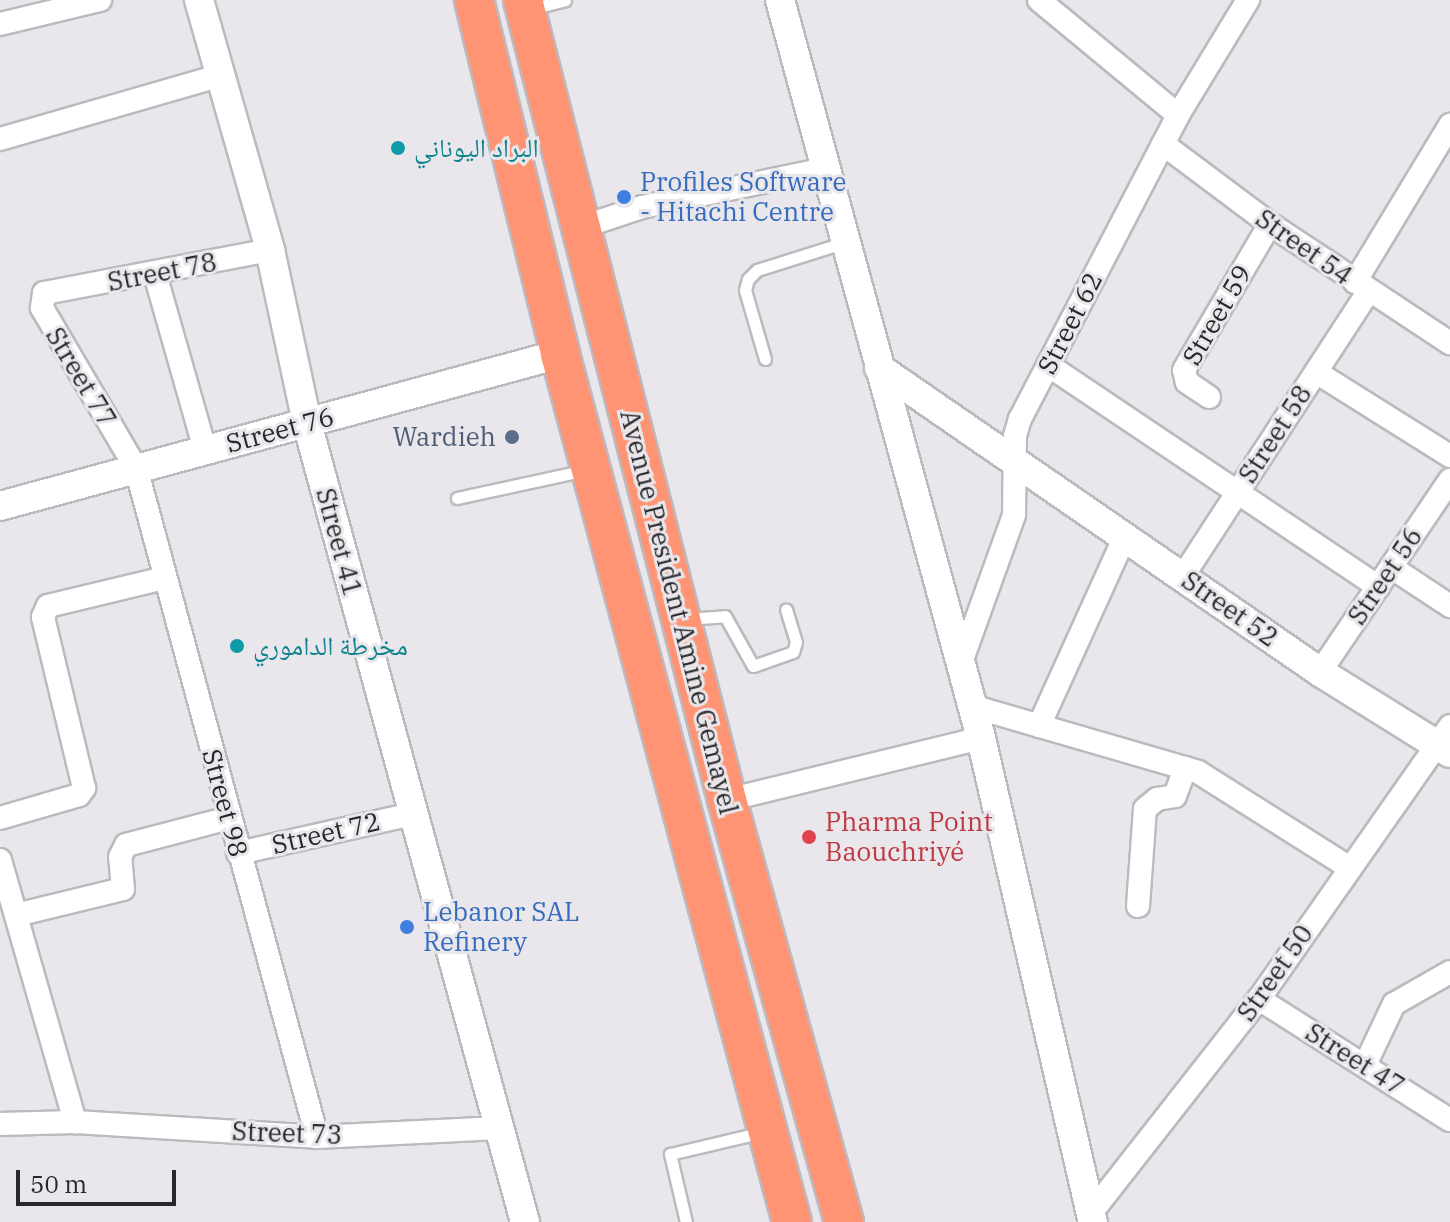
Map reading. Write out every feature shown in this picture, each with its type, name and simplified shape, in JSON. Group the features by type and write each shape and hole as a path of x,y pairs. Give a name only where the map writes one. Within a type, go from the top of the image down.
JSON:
{"highway":[{"name":"Avenue President Amine Gemayel","path":"474,0 560,354 792,1222"},
{"name":"Avenue President Amine Gemayel","path":"524,5 727,800 844,1222"},
{"path":"560,354 581,360 589,371 625,489 656,526"}],"street":[{"path":"0,24 100,0"},
{"name":"Street 41","path":"199,0 218,76 270,250 307,423 525,1222"},
{"path":"1039,0 1178,115"},
{"name":"Street 62","path":"959,669 1014,515 1014,459 1020,419 1178,115 1248,0"},
{"path":"781,1 959,669 981,738 1092,1218"},
{"path":"0,139 218,76"},
{"name":"Street 58","path":"1183,576 1316,372 1450,125"},
{"name":"Street 54","path":"1163,144 1361,287 1446,334"},
{"path":"582,227 642,207 826,169"},
{"name":"Street 59","path":"1209,397 1187,382 1184,370 1270,224"},
{"name":"Street 78","path":"55,293 270,250"},
{"path":"155,274 205,449"},
{"name":"Street 77","path":"55,293 44,293 44,316 136,468"},
{"name":"Street 76","path":"0,506 560,354"},
{"path":"1048,365 1378,587"},
{"name":"Street 52","path":"879,368 1320,672 1446,741"},
{"path":"1316,372 1450,456"},
{"name":"Street 98","path":"136,468 317,1137"},
{"name":"Street 56","path":"1320,672 1450,480"},
{"path":"1039,726 1125,536"},
{"path":"1391,567 1450,606"},
{"path":"0,818 79,795 84,788 43,617 48,606 165,578"},
{"path":"971,706 1185,768 1212,779 1350,868"},
{"path":"727,800 981,738"},
{"name":"Street 50","path":"1092,1218 1259,999 1350,868 1446,741"},
{"path":"1138,906 1145,809 1157,799 1175,796 1185,768"},
{"name":"Street 72","path":"238,853 413,814"},
{"path":"16,915 123,889 120,857 126,845 229,818"},
{"path":"0,860 75,1122"},
{"path":"1365,1065 1394,1004 1450,972"},
{"name":"Street 47","path":"1259,999 1450,1120"},
{"name":"Street 73","path":"0,1124 75,1122 317,1137 500,1128"}],"lane":[{"path":"524,5 565,0"},
{"path":"765,359 745,290 748,279 757,270 846,242"},
{"path":"457,498 591,469"},
{"path":"686,636 714,613 725,616 753,666 793,652 796,642 786,610"},
{"path":"686,1222 670,1154 768,1130"}],"place":[{"name":"البراد اليوناني","path":"398,148"},
{"name":"Profiles Software - Hitachi Centre","path":"624,197"},
{"name":"Wardieh","path":"512,437"},
{"name":"مخرطة الداموري","path":"237,646"},
{"name":"Pharma Point Baouchriyé","path":"809,837"},
{"name":"Lebanor SAL Refinery","path":"407,927"}]}
